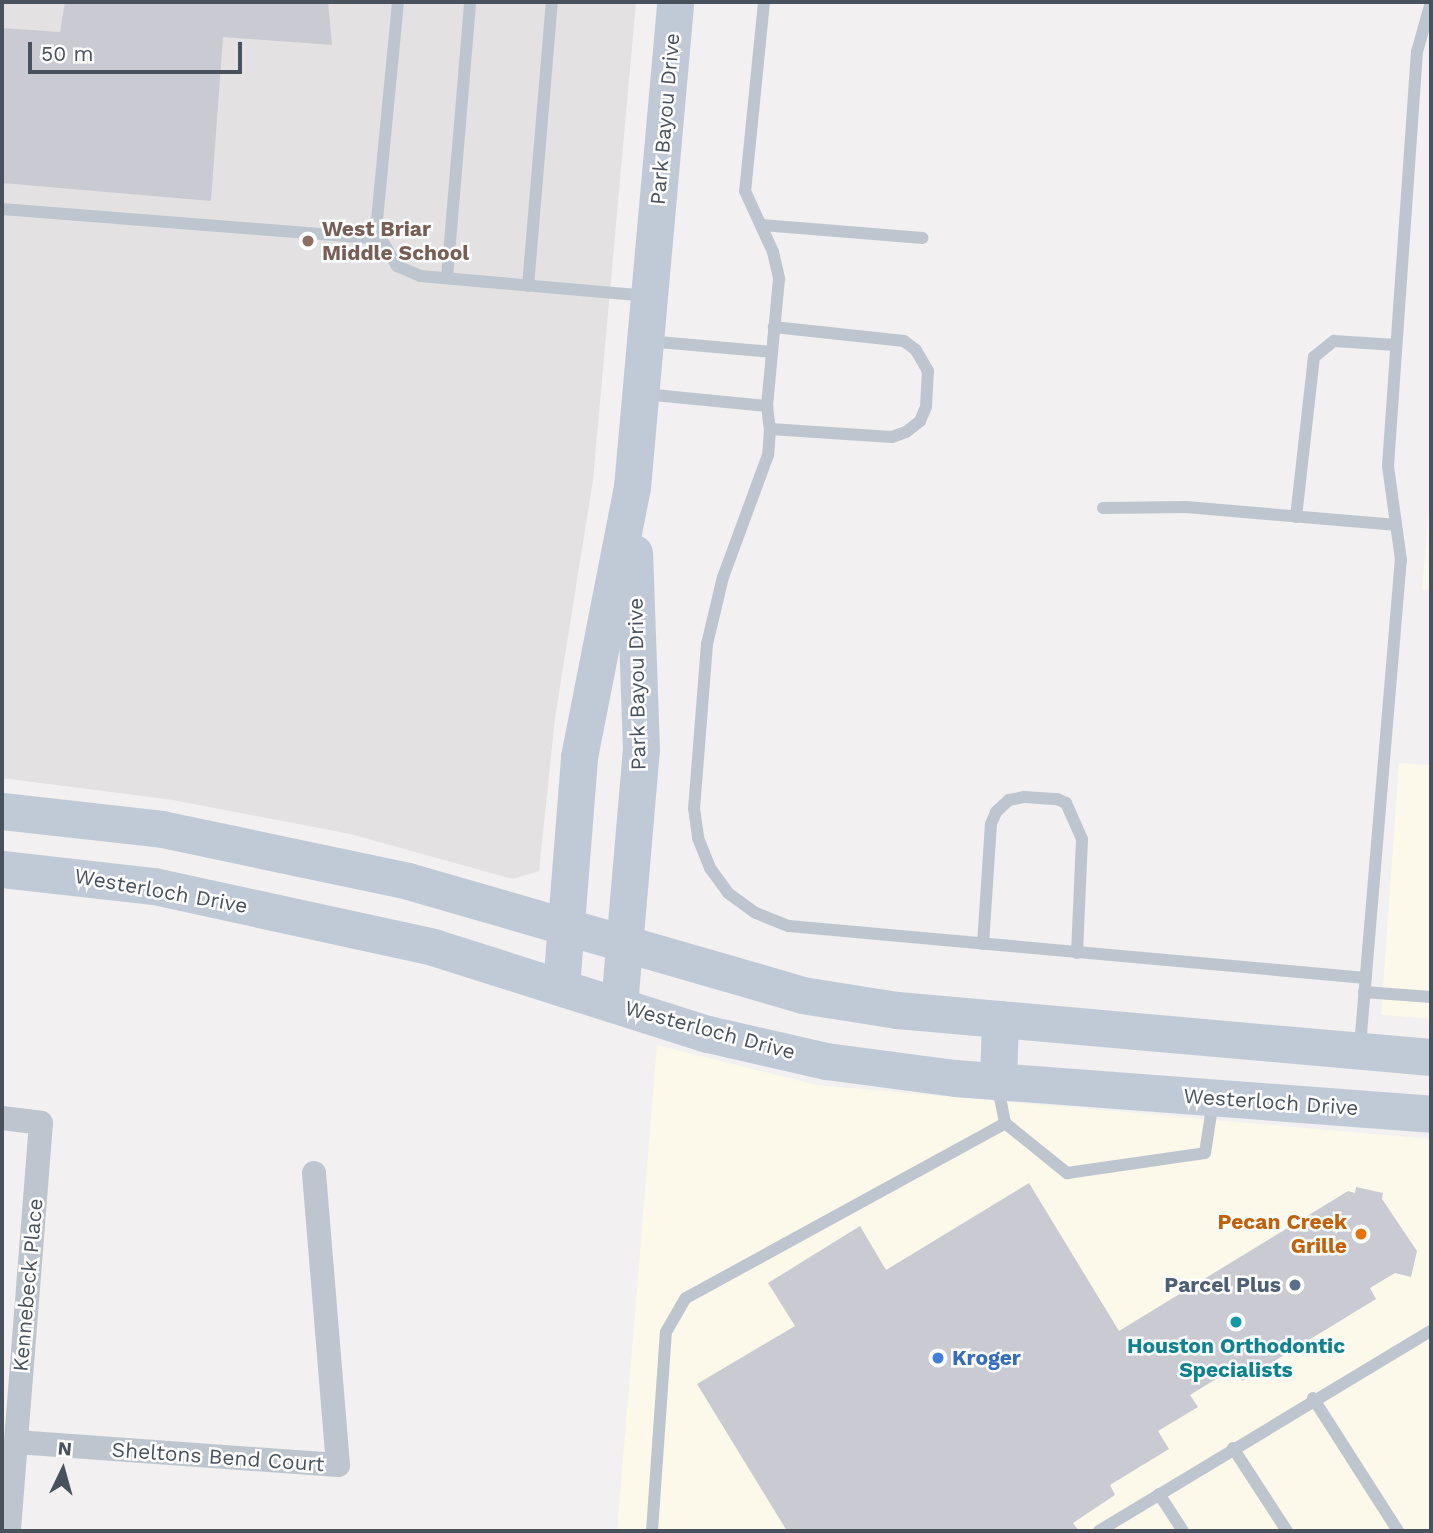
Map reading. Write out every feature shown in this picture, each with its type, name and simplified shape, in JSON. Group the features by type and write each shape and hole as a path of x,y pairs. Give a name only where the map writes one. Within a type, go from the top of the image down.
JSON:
{"street":[{"name":"Park Bayou Drive","path":"561,987 579,757 632,487 676,2"},
{"name":"Park Bayou Drive","path":"618,1005 641,750 632,487"},
{"path":"2,811 162,829 408,881 802,995 1000,1019 1431,1056"},
{"path":"154,886 162,829"},
{"name":"Westerloch Drive","path":"2,869 154,886 433,947 708,1034 826,1061 998,1082 1431,1114"},
{"path":"998,1082 1000,1019"},
{"path":"1355,1108 1360,1050"},
{"name":"Kennebeck Place","path":"2,1118 41,1123 9,1531"},
{"name":"Sheltons Bend Court","path":"16,1442 338,1465 314,1173"}],"lane":[{"path":"398,2 376,230 397,266 419,276 649,296"},
{"path":"447,278 470,2"},
{"path":"528,286 552,2"},
{"path":"764,2 745,191 762,225 779,279 767,406 770,429 768,455 723,577 707,644 694,808 698,838 710,868 728,892 756,913 789,926 1366,978"},
{"path":"1360,1050 1401,560 1394,525 1388,466 1396,345 1417,52 1431,2"},
{"path":"2,209 380,239"},
{"path":"762,225 922,238"},
{"path":"770,429 892,437 906,432 919,421 926,407 928,371 916,350 904,341 774,327"},
{"path":"645,341 772,352"},
{"path":"1296,517 1314,357 1334,341 1396,345"},
{"path":"640,394 767,406"},
{"path":"1103,508 1186,507 1394,525"},
{"path":"983,944 991,824 996,812 1009,800 1025,797 1057,799 1066,803 1082,839 1077,953"},
{"path":"1364,992 1431,998"},
{"path":"998,1082 1005,1123 1067,1173 1205,1153 1214,1098"},
{"path":"652,1531 666,1332 687,1298 1005,1123"},
{"path":"1101,1531 1313,1398 1431,1331"},
{"path":"1313,1398 1398,1531"},
{"path":"1233,1448 1287,1531"},
{"path":"1159,1494 1183,1531"}],"shaded area":[{"name":"West Briar Middle School","path":"2,2 636,2 593,480 555,718 539,871 513,879 350,834 173,800 2,778"},
{"path":"1431,487 1431,590 1422,589"},
{"path":"1399,763 1431,765 1431,1019 1381,1015"},
{"path":"657,1045 817,1085 1431,1139 1431,1531 617,1531"}],"building":[{"path":"65,2 328,2 332,45 223,37 211,201 2,183 2,28 60,32"},
{"name":"Kroger","path":"1029,1183 1119,1331 1348,1191 1355,1193 1356,1187 1383,1193 1382,1199 1417,1251 1411,1277 1395,1273 1370,1288 1376,1299 1242,1381 1234,1368 1190,1395 1198,1407 1158,1431 1169,1449 1110,1485 1115,1495 1073,1523 1079,1531 787,1531 697,1384 795,1326 768,1283 860,1226 886,1270"}],"place":[{"name":"West Briar Middle School","path":"308,241"},
{"name":"Pecan Creek Grille","path":"1361,1234"},
{"name":"Parcel Plus","path":"1295,1285"},
{"name":"Houston Orthodontic Specialists","path":"1236,1322"},
{"name":"Kroger","path":"938,1358"}]}
